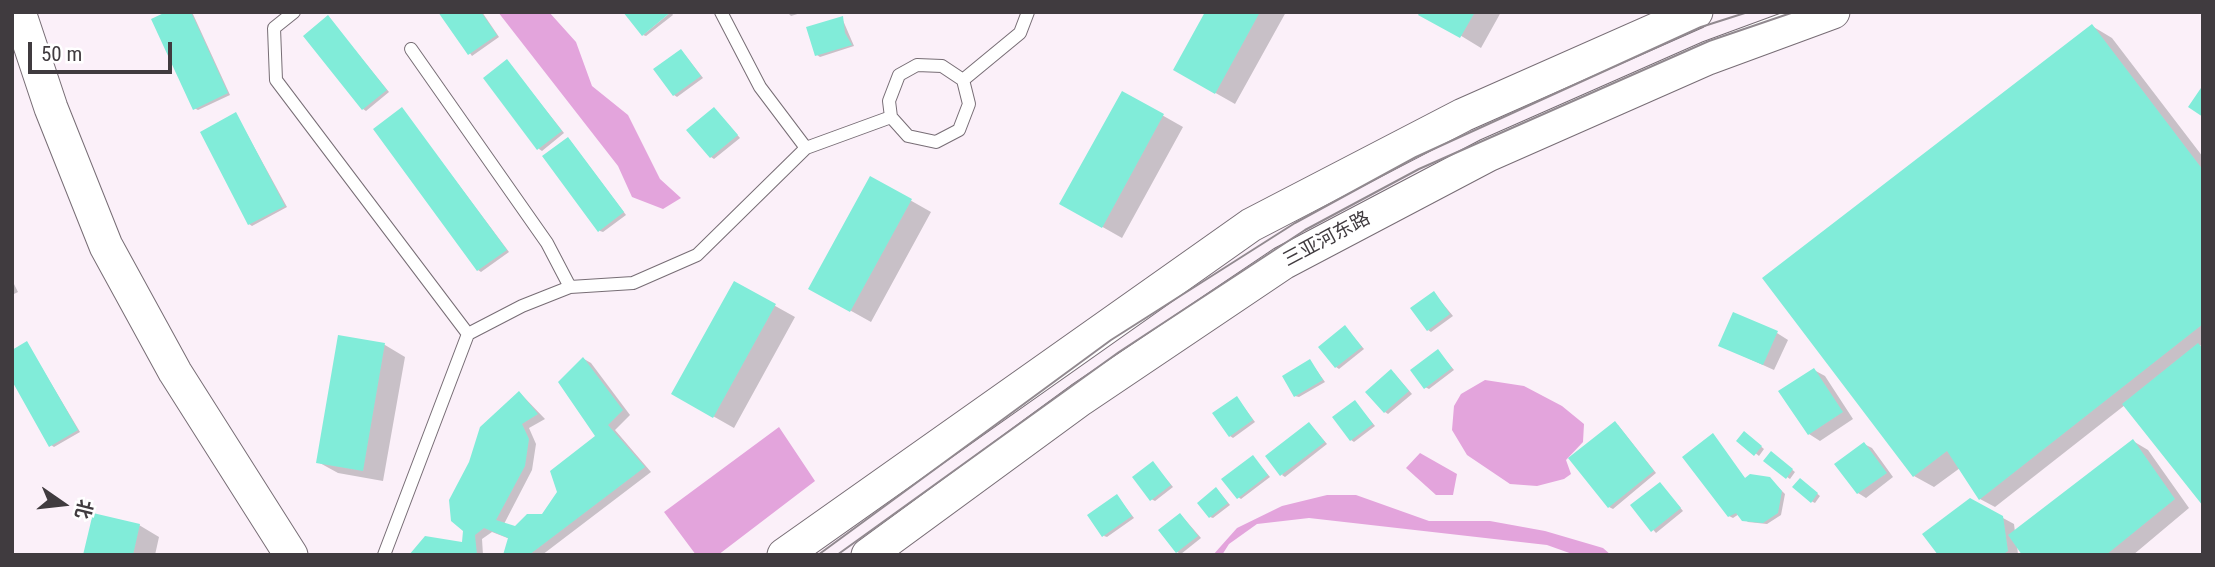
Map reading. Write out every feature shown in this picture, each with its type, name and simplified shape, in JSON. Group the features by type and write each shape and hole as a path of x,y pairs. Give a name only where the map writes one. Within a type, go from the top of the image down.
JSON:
{"main road":[{"path":"19,12 51,108 106,246 175,372 291,555"},
{"path":"784,555 1251,226 1463,115 1696,12"},
{"name":"三亚河东路","path":"869,555 1081,399 1283,263 1488,155 1708,58 1833,12"}],"lane":[{"path":"294,12 274,28 276,80 468,334"},
{"path":"721,12 760,87 806,148"},
{"path":"963,80 1020,33 1028,12"},
{"path":"411,49 547,243 570,287"},
{"path":"917,65 942,66 963,80 969,104 960,130 936,142 908,136 891,117 890,101 898,75 917,65"},
{"path":"384,555 468,334 522,306 570,287 633,284 697,255 806,148 891,117"}],"shaded area":[{"path":"498,12 549,12 576,42 592,86 628,115 660,179 681,198 663,209 632,197 618,166"},
{"path":"1485,380 1524,386 1562,406 1584,424 1583,442 1566,460 1571,474 1564,479 1537,486 1510,484 1467,455 1452,430 1454,406 1461,394"},
{"path":"779,427 815,481 718,555 696,555 664,512"},
{"path":"1420,453 1457,474 1453,495 1436,495 1406,468"},
{"path":"1327,495 1356,495 1429,521 1490,521 1545,531 1603,548 1611,555 1575,555 1547,545 1309,518 1257,524 1229,544 1222,555 1213,555 1237,528 1282,506"}],"building":[{"path":"166,12 191,12 228,93 193,110 151,19"},
{"path":"438,12 481,12 497,35 468,55"},
{"path":"623,12 671,12 642,36"},
{"path":"1205,12 1260,12 1215,94 1173,70"},
{"path":"1420,12 1475,12 1460,38 1418,15"},
{"path":"328,15 387,90 362,110 303,36"},
{"path":"843,16 845,33 852,45 815,56 806,27"},
{"path":"2092,24 2203,170 2203,324 1979,500 1947,451 1913,477 1762,278"},
{"path":"681,49 701,76 673,96 653,69"},
{"path":"507,59 562,131 537,150 483,78"},
{"path":"2203,85 2203,117 2188,107"},
{"path":"1122,91 1164,114 1102,228 1059,204"},
{"path":"402,107 507,250 477,271 373,129"},
{"path":"714,107 738,135 710,158 686,130"},
{"path":"236,112 285,206 248,225 200,132"},
{"path":"568,137 624,212 598,232 542,156"},
{"path":"870,176 912,199 850,312 808,289"},
{"path":"734,281 776,304 713,418 671,394"},
{"path":"1434,291 1450,314 1427,331 1410,308"},
{"path":"1733,312 1778,331 1763,365 1718,346"},
{"path":"1345,325 1362,347 1335,368 1318,347"},
{"path":"338,335 385,343 363,471 316,463"},
{"path":"27,341 78,430 49,447 12,381 12,350"},
{"path":"2198,343 2203,349 2203,506 2122,404"},
{"path":"1438,349 1452,368 1424,389 1410,370"},
{"path":"583,357 623,410 608,425 645,467 529,555 503,555 508,538 484,528 475,535 477,555 409,555 425,536 462,542 463,531 451,521 449,500 469,462 480,427 519,391 538,414 522,424 529,439 525,466 496,520 515,526 527,514 542,514 557,492 550,471 595,436 558,382"},
{"path":"1310,359 1323,380 1294,397 1282,376"},
{"path":"1814,368 1843,412 1808,435 1778,391"},
{"path":"1391,369 1409,391 1384,413 1365,392"},
{"path":"1237,396 1253,420 1229,437 1212,413"},
{"path":"1355,400 1373,424 1350,441 1332,417"},
{"path":"1615,421 1654,471 1608,508 1568,458"},
{"path":"1309,422 1325,442 1280,476 1265,456"},
{"path":"1744,431 1762,446 1754,456 1736,441"},
{"path":"1713,433 1745,478 1750,474 1770,477 1782,491 1778,513 1763,523 1742,521 1736,513 1728,517 1682,457"},
{"path":"2133,439 2175,499 2106,555 2022,555 2008,535"},
{"path":"1864,442 1887,473 1857,494 1834,464"},
{"path":"1771,451 1793,469 1786,479 1763,461"},
{"path":"1253,455 1268,475 1237,499 1221,479"},
{"path":"1153,461 1171,485 1150,501 1132,477"},
{"path":"1800,478 1818,493 1811,503 1792,487"},
{"path":"1660,482 1681,508 1651,532 1630,505"},
{"path":"1216,487 1228,503 1209,518 1197,503"},
{"path":"1117,494 1132,516 1102,537 1087,515"},
{"path":"1970,498 2003,516 2008,551 2002,555 1938,555 1922,534"},
{"path":"93,513 140,524 133,555 83,555"},
{"path":"1180,513 1198,536 1176,553 1158,530"}],"tram line":[{"path":"818,555 1111,340 1295,223 1416,157 1701,27 1748,12"},
{"path":"837,555 1119,352 1305,230 1419,169 1709,41 1794,12"}]}
